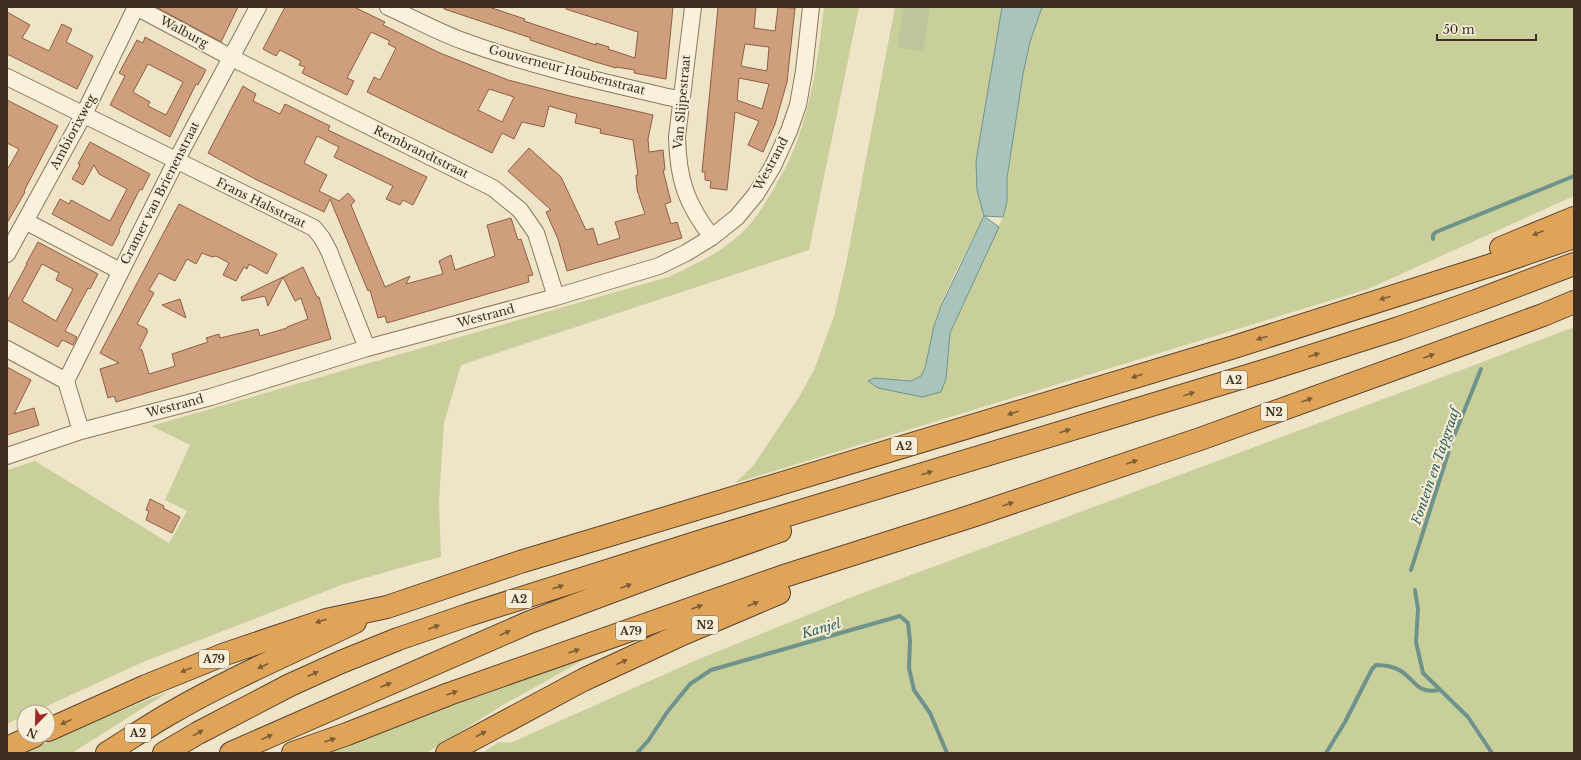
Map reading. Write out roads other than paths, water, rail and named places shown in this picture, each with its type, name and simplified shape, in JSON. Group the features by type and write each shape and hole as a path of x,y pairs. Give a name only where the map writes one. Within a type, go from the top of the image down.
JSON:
{"highway":[{"path":"1423,286 1489,252 1574,218"},
{"name":"A2","path":"107,753 169,714 242,675 387,607 520,562 1231,348 1504,261 1574,237"},
{"name":"A2","path":"164,753 204,729 290,685 398,639 468,615 705,540 1267,370 1392,330 1476,301 1574,264"},
{"name":"N2","path":"447,753 583,680 758,601 972,516 1200,438 1536,318 1574,302"},
{"path":"231,753 530,622 664,572 765,538 890,484"},
{"name":"A79","path":"293,753 449,694 781,577 972,516"},
{"name":"A79","path":"56,726 146,686 225,654 326,620 387,607"}],"street":[{"name":"Walburg","path":"136,7 232,58"},
{"name":"Ambiorixweg","path":"7,254 84,114 136,7"},
{"name":"Cramer van Brienenstraat","path":"66,381 176,161 258,7"},
{"name":"Gouverneur Houbenstraat","path":"388,7 462,41 529,63 610,84 681,100"},
{"name":"Van Slijpestraat","path":"693,7 677,137 677,157 687,198 698,220 712,237"},
{"name":"Westrand","path":"7,456 81,431 211,397 368,348 556,297 659,266 686,253 712,237 737,218 756,194 773,166 789,131 798,105 811,7"},
{"name":"Rembrandtstraat","path":"232,58 493,188 520,210 536,233 556,297"},
{"path":"7,77 176,161"},
{"name":"Frans Halsstraat","path":"176,161 314,228 322,238 329,251 368,348"},
{"path":"25,221 120,271"},
{"path":"7,349 66,381 81,431"}],"water":[{"path":"1002,7 1042,7 1030,42 1023,74 1007,178 1007,202 1003,217 984,216 977,190 976,161"},
{"path":"984,216 999,227 950,333 946,379 941,392 922,397 878,388 868,381 874,378 911,381 921,376 925,368 934,326 941,306"}],"waterway":[{"name":"Fontein en Tapgraaf","path":"1433,239 1433,235 1436,232 1574,176"},
{"name":"Fontein en Tapgraaf","path":"1411,570 1452,441 1481,369"},
{"name":"Fontein en Tapgraaf","path":"1415,590 1418,609 1416,642 1423,673 1468,717 1492,753"},
{"name":"Kanjel","path":"637,753 648,741 668,711 690,684 711,670 900,616 908,623 910,641 909,668 914,690 930,713 947,753"},
{"path":"1326,753 1345,722 1372,669 1376,665 1398,669 1417,686 1426,690 1439,690"}]}
